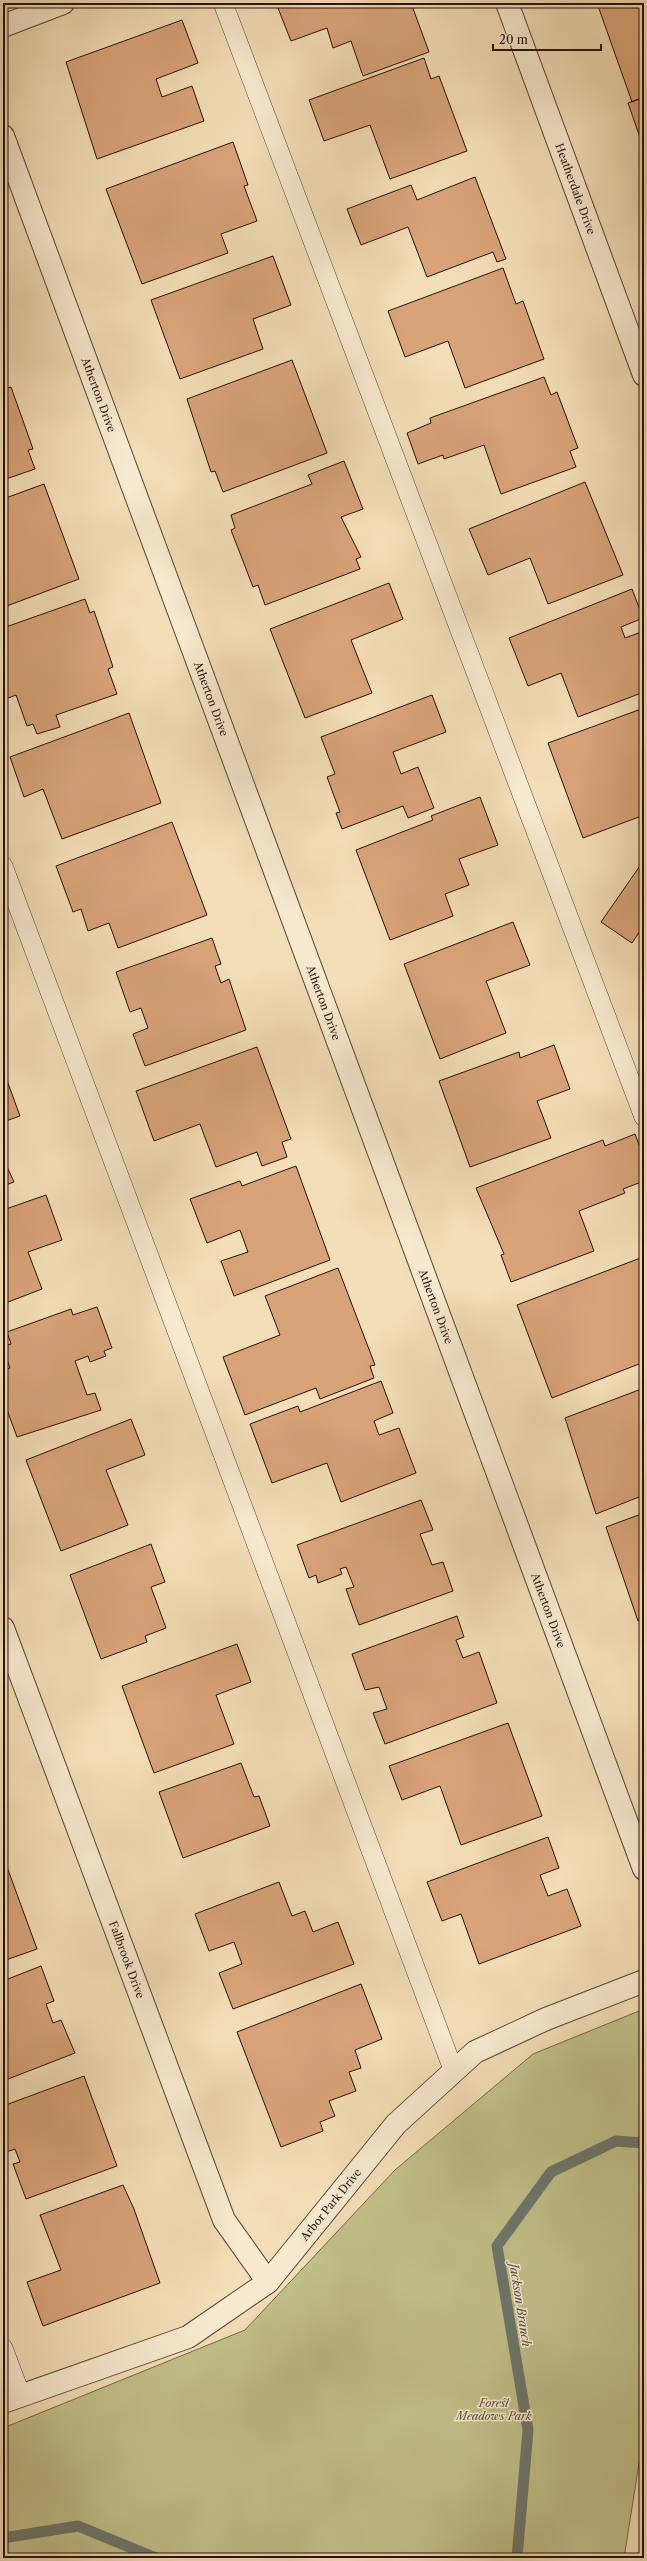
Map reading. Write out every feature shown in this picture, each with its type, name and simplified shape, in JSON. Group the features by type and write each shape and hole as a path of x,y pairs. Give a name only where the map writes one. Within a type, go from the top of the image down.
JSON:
{"street":[{"path":"3,26 63,3"},
{"name":"Heatherdale Drive","path":"507,3 644,375"},
{"name":"Atherton Drive","path":"3,136 644,1869"},
{"name":"Fallbrook Drive","path":"3,1628 224,2220 268,2282"},
{"name":"Arbor Park Drive","path":"12,2399 188,2337 268,2282 396,2124 475,2052 546,2019 644,1981"}],"lane":[{"path":"223,3 644,1117"},
{"path":"3,866 454,2072"},
{"path":"3,2348 12,2399"}],"green space":[{"name":"Forest Meadows Park","path":"644,2009 644,2432 624,2558 3,2558 3,2428 245,2330 395,2170 533,2054"}],"building":[{"path":"276,3 411,3 429,52 363,76 351,41 333,48 327,28 291,41"},
{"path":"597,3 644,3 644,97 632,102"},
{"path":"182,20 198,63 156,79 162,97 192,86 204,121 97,159 66,62"},
{"path":"424,58 431,79 439,76 467,151 390,179 370,125 324,141 309,100"},
{"path":"644,97 644,149 628,103"},
{"path":"233,142 248,185 244,186 257,221 221,234 228,253 142,284 106,189"},
{"path":"475,177 506,259 497,262 493,252 427,277 408,227 361,245 347,209 411,185 417,200"},
{"path":"273,256 291,305 253,319 263,349 180,379 151,300"},
{"path":"503,268 516,304 523,301 544,359 465,388 448,341 405,357 388,311"},
{"path":"292,360 327,453 223,492 215,471 211,472 187,399"},
{"path":"544,377 551,395 557,392 578,448 570,451 576,467 501,494 484,445 444,459 443,455 418,464 407,433 431,423 430,418"},
{"path":"3,386 4,389 11,387 33,449 28,450 35,469 3,480"},
{"path":"344,461 363,509 341,517 361,557 356,559 360,569 265,605 258,585 253,587 231,530 235,528 231,515 312,484 308,475"},
{"path":"585,482 623,575 548,604 530,558 488,575 469,529"},
{"path":"44,484 79,579 4,607 3,499"},
{"path":"389,583 403,619 351,640 372,693 305,718 270,629"},
{"path":"632,589 643,618 621,627 625,638 644,631 644,692 578,717 561,673 528,686 509,638"},
{"path":"85,599 90,613 94,611 113,667 108,669 117,694 56,715 60,727 37,734 33,724 27,726 16,695 3,700 3,628"},
{"path":"432,695 446,732 393,752 401,774 418,767 434,808 408,818 403,806 342,829 336,813 340,812 327,777 335,774 321,737"},
{"path":"644,708 644,815 583,838 548,743"},
{"path":"129,713 161,803 62,839 43,789 24,797 10,757"},
{"path":"480,797 498,845 459,859 469,885 445,894 453,916 390,940 356,850 433,820 431,816"},
{"path":"172,822 207,915 118,948 109,923 88,931 81,909 73,912 56,866"},
{"path":"644,860 644,930 642,928 632,943 601,922"},
{"path":"513,922 530,965 486,981 506,1033 440,1059 404,964"},
{"path":"212,938 221,964 215,966 221,983 229,979 246,1030 145,1066 133,1034 148,1028 141,1008 130,1012 116,972"},
{"path":"554,1045 570,1089 537,1101 551,1138 470,1167 439,1081 519,1052 520,1058"},
{"path":"257,1047 291,1139 282,1142 287,1157 262,1166 257,1152 216,1167 200,1124 154,1141 136,1091"},
{"path":"5,1075 20,1116 3,1122 3,1076"},
{"path":"635,1134 644,1158 644,1181 623,1189 625,1193 579,1211 594,1251 511,1282 501,1255 504,1254 476,1188 603,1140 605,1146"},
{"path":"3,1158 14,1182 3,1186"},
{"path":"296,1166 330,1260 234,1296 221,1261 248,1252 240,1230 207,1243 190,1199 240,1181 242,1186"},
{"path":"46,1195 62,1240 28,1252 42,1289 3,1304 3,1210"},
{"path":"643,1257 644,1350 641,1351 644,1362 552,1398 517,1305"},
{"path":"338,1268 375,1365 370,1366 374,1378 320,1399 316,1388 245,1415 223,1357 280,1335 265,1296"},
{"path":"97,1307 112,1348 104,1351 106,1356 90,1362 88,1356 75,1361 87,1395 95,1393 101,1410 17,1437 3,1399 3,1370 10,1368 3,1349 3,1346 11,1344 7,1332 71,1309 73,1315"},
{"path":"381,1381 393,1413 374,1421 379,1435 399,1428 416,1473 341,1502 327,1463 272,1483 250,1424 298,1406 300,1412"},
{"path":"644,1388 644,1495 596,1514 565,1418"},
{"path":"131,1419 145,1455 106,1470 128,1525 61,1551 26,1460"},
{"path":"421,1500 433,1530 420,1534 432,1565 443,1562 453,1591 359,1625 346,1589 354,1587 346,1567 340,1569 342,1574 318,1583 316,1575 309,1578 297,1545"},
{"path":"644,1513 644,1619 638,1621 606,1527"},
{"path":"151,1544 165,1582 151,1587 166,1628 145,1636 147,1642 101,1659 70,1575"},
{"path":"457,1616 464,1637 456,1640 463,1658 479,1652 497,1703 385,1744 373,1713 387,1709 379,1687 365,1690 352,1654"},
{"path":"237,1644 251,1682 216,1695 234,1744 154,1773 122,1686"},
{"path":"508,1723 542,1816 461,1845 440,1786 402,1800 389,1766"},
{"path":"241,1763 254,1797 259,1796 270,1826 183,1858 159,1792"},
{"path":"548,1837 559,1868 540,1875 548,1896 567,1889 581,1926 479,1964 461,1914 442,1921 427,1882"},
{"path":"3,1856 37,1949 3,1961"},
{"path":"279,1882 292,1916 305,1911 313,1932 338,1922 354,1964 233,2009 219,1973 242,1964 234,1942 209,1951 195,1914"},
{"path":"41,1966 54,2001 46,2004 53,2023 61,2020 75,2053 3,2081 3,1981"},
{"path":"361,1984 382,2039 355,2050 361,2068 349,2072 356,2091 329,2101 335,2116 320,2122 323,2131 281,2147 237,2032"},
{"path":"84,2076 117,2166 26,2199 13,2164 20,2162 15,2149 3,2153 3,2106"},
{"path":"123,2185 134,2209 160,2283 43,2326 27,2282 61,2270 40,2215"}],"waterway":[{"name":"Jackson Branch","path":"517,2558 528,2430 497,2246 551,2172 616,2141 644,2143"},
{"name":"Jackson Branch","path":"3,2538 78,2526 156,2558"}]}
